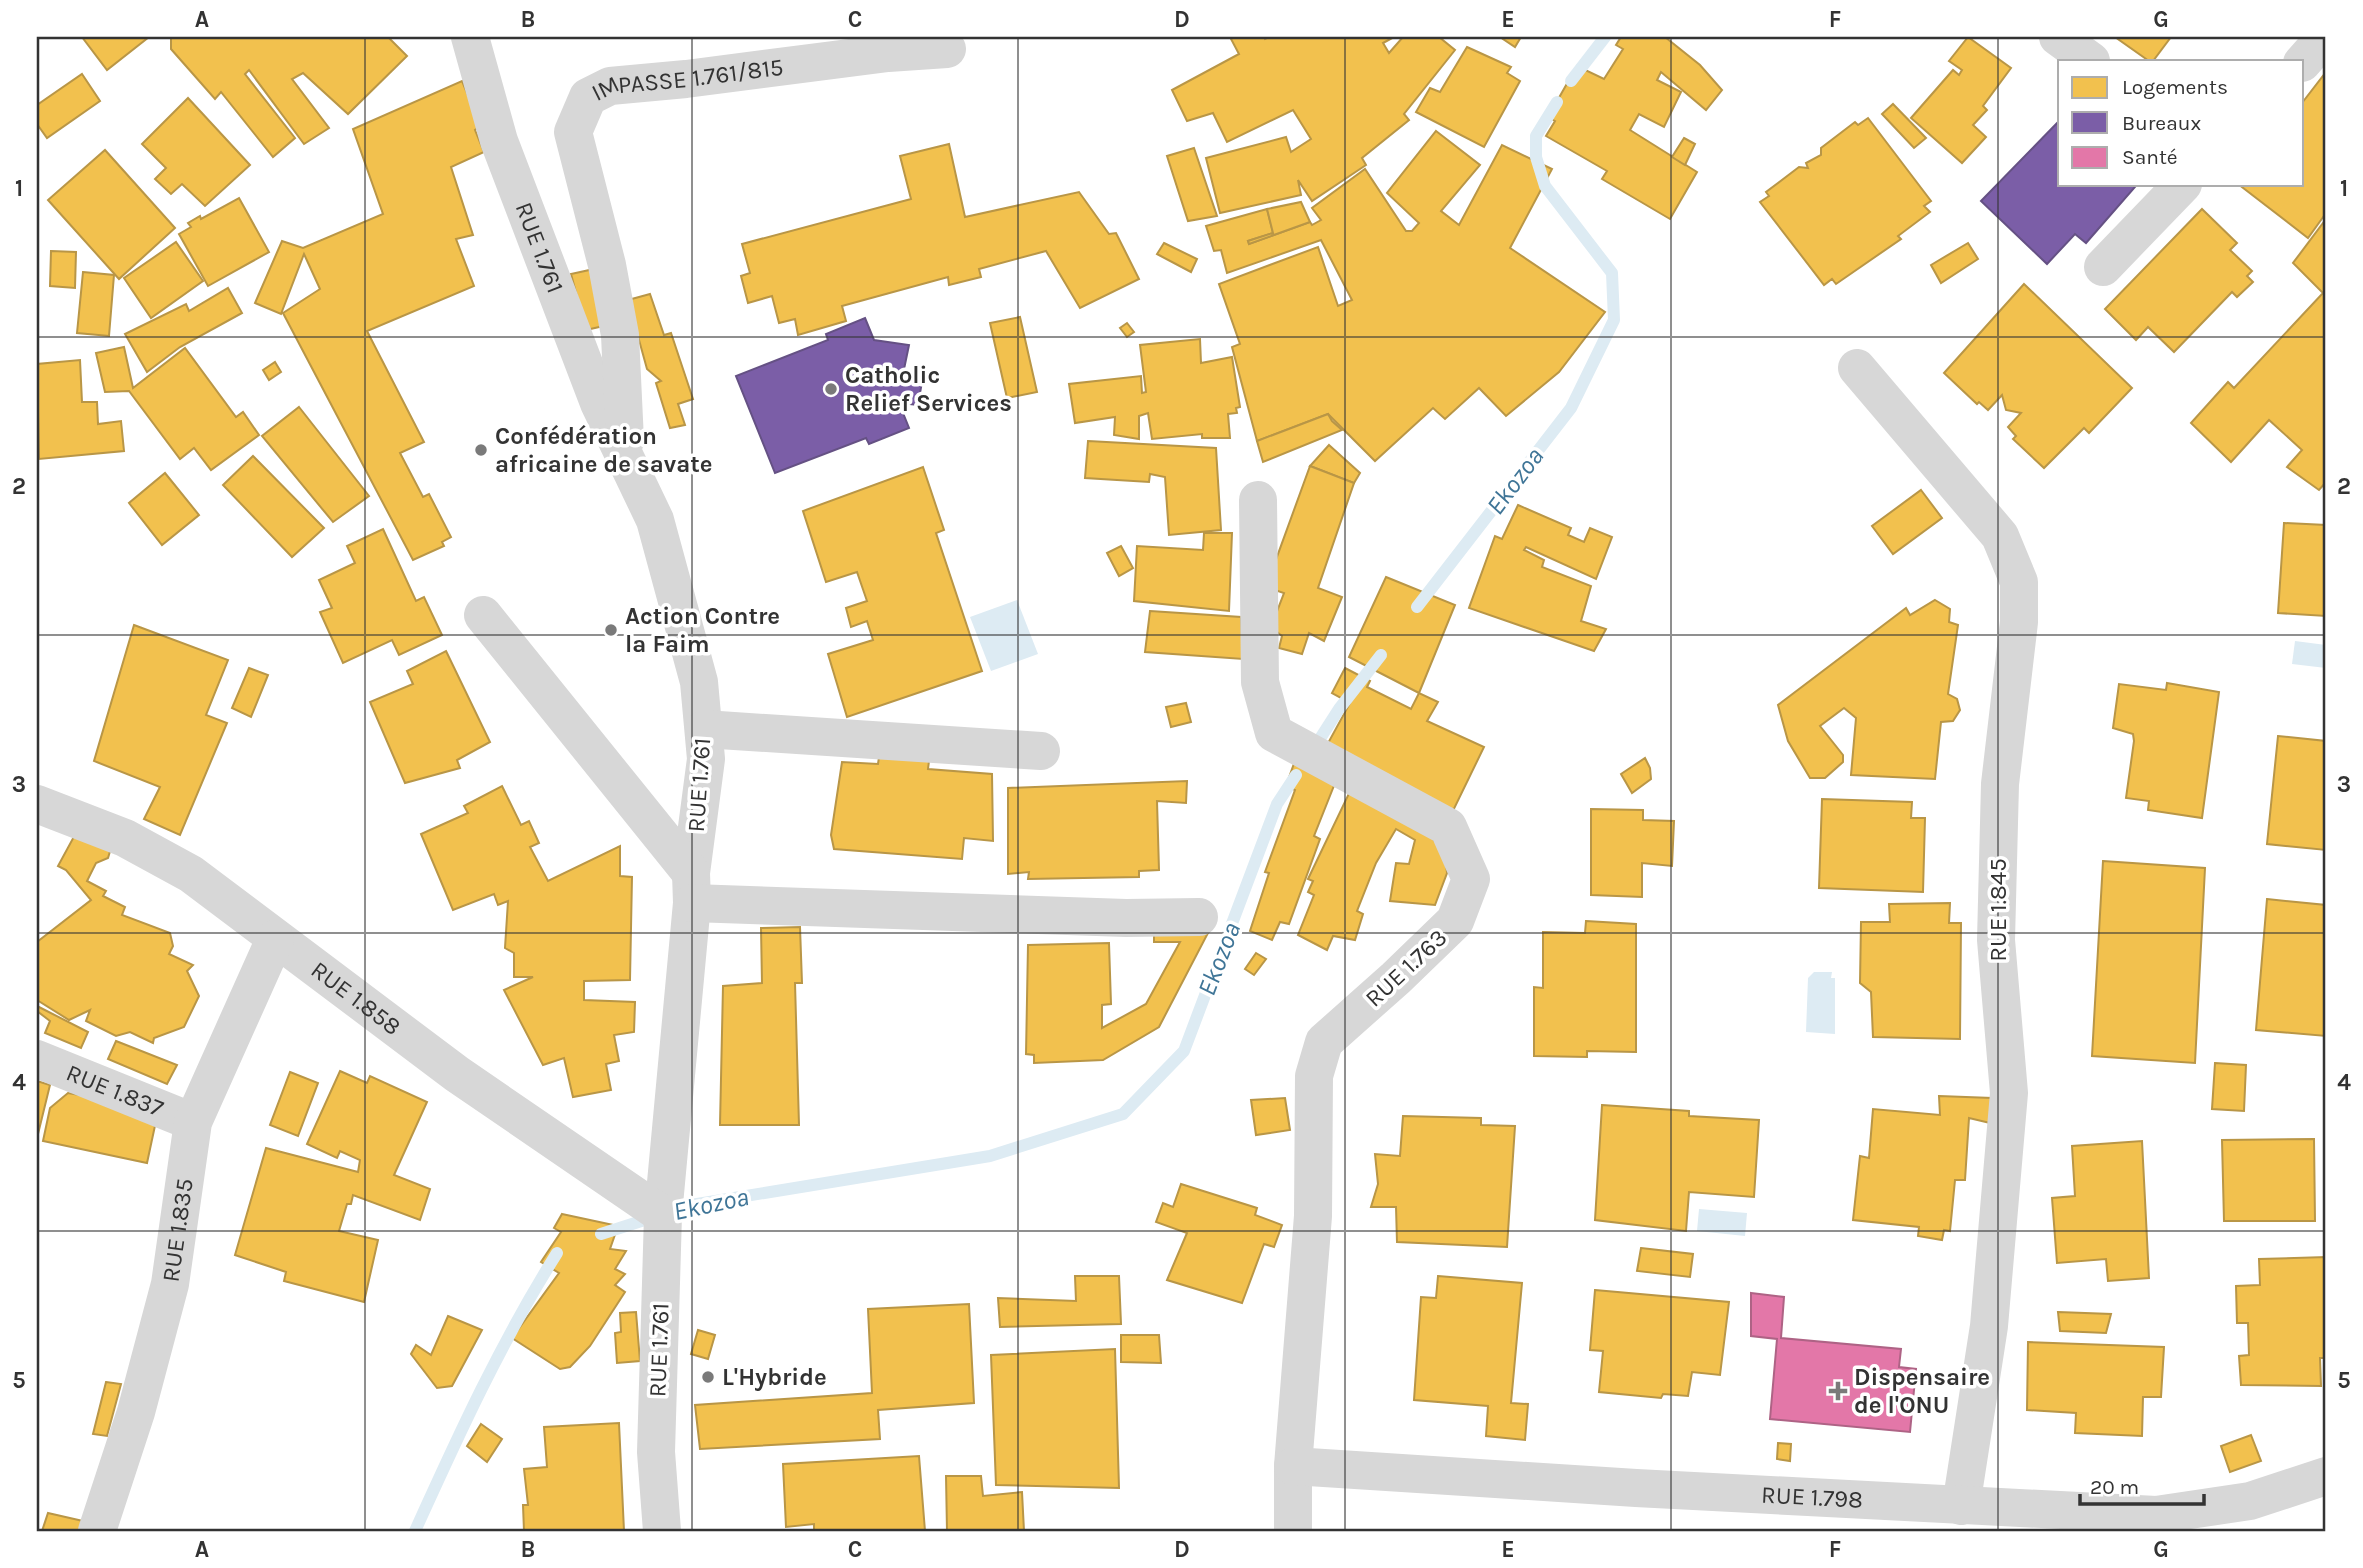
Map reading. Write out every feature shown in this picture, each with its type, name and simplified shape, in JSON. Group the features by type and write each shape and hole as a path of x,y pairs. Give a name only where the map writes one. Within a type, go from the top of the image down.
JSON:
{"street":[{"name":"RUE 1.761","path":"470,37 499,141 599,403 655,520 699,682 706,759 663,1215 656,1452 662,1531"},
{"path":"2059,37 2090,60"},
{"path":"2304,61 2325,37"},
{"name":"IMPASSE 1.761/815","path":"625,457 620,335 607,265 573,132 588,97 610,86 888,53 947,49"},
{"path":"2102,267 2181,186"},
{"name":"RUE 1.845","path":"1857,368 2000,536 2019,582 2019,622 2000,784 1996,940 2009,1093 1989,1326 1961,1506"},
{"name":"RUE 1.763","path":"1258,500 1260,682 1274,733 1448,827 1471,879 1455,921 1324,1042 1314,1076 1313,1216 1293,1466 1293,1531"},
{"path":"483,615 692,888 1112,918 1199,917"},
{"path":"704,729 1041,751"},
{"name":"RUE 1.858","path":"37,804 125,838 191,874 457,1074 663,1215"},
{"name":"RUE 1.835","path":"97,1531 136,1412 170,1284 193,1122 275,939"},
{"name":"RUE 1.837","path":"37,1059 193,1122"},
{"name":"RUE 1.798","path":"1293,1466 1961,1506 2157,1515 2250,1501 2326,1476"}],"shaded area":[{"path":"1017,600 1038,654 991,671 970,617"},
{"path":"2295,641 2326,645 2326,668 2292,664"},
{"path":"1814,972 1832,972 1831,978 1835,978 1835,1034 1806,1032 1808,978"},
{"path":"1699,1209 1747,1213 1745,1236 1697,1231"}],"building: Logements":[{"path":"82,37 149,37 107,70"},
{"path":"171,37 388,37 407,56 348,114 303,73 292,79 329,128 304,144 249,70 245,74 295,138 273,157 221,92 215,99 171,49"},
{"path":"1230,37 1394,37 1383,43 1389,53 1403,37 1439,37 1455,50 1404,114 1409,120 1362,158 1366,165 1312,201 1298,180 1301,195 1220,213 1206,158 1286,137 1291,152 1311,139 1293,110 1227,142 1213,113 1187,121 1172,90 1239,54"},
{"path":"1500,37 1521,37 1515,47"},
{"path":"1621,37 1665,37 1700,65 1722,90 1706,110 1661,72 1657,80 1681,92 1664,127 1639,114 1630,130 1697,172 1670,219 1602,179 1607,171 1546,136 1555,121 1548,117 1577,66 1604,79 1623,49 1616,45"},
{"path":"1968,37 2011,68 1983,106 1987,110 1973,125 1986,137 1962,163 1911,118 1953,70 1959,75 1962,70 1949,61"},
{"path":"2115,37 2171,37 2154,60 2148,60"},
{"path":"1467,47 1511,67 1507,73 1520,81 1484,147 1416,112 1430,88 1440,92"},
{"path":"2326,72 2326,213 2308,238 2241,186 2304,186 2304,100"},
{"path":"82,74 100,101 47,138 37,124 37,105"},
{"path":"462,81 481,126 475,130 484,152 451,167 473,235 456,239 474,286 367,331 424,442 400,453 423,497 429,494 451,537 442,542 444,546 413,560 283,313 320,289 304,254 281,314 255,303 282,241 303,248 383,214 353,129"},
{"path":"188,98 250,165 205,206 182,184 171,194 155,179 166,168 142,144"},
{"path":"1893,104 1926,138 1914,148 1882,114"},
{"path":"1868,118 1931,201 1924,206 1930,212 1898,236 1901,239 1836,284 1832,279 1824,285 1760,202 1769,196 1766,192 1799,167 1808,168 1806,163 1821,155 1821,148 1855,122 1858,125"},
{"path":"1436,131 1480,165 1441,211 1459,225 1502,145 1552,169 1510,248 1605,312 1559,372 1506,416 1479,388 1445,419 1433,408 1375,461 1328,414 1257,441 1232,347 1240,344 1219,284 1318,247 1338,306 1352,300 1321,240 1227,273 1221,250 1214,251 1206,226 1267,209 1273,233 1248,241 1249,244 1310,222 1312,225 1321,220 1312,208 1365,169 1406,231 1412,231 1419,223 1387,193"},
{"path":"1684,138 1695,144 1685,165 1672,157"},
{"path":"949,144 965,217 1079,192 1109,234 1116,233 1139,279 1080,308 1046,251 979,269 981,277 949,285 948,277 842,306 846,321 798,335 795,319 779,323 772,296 748,303 741,276 750,273 742,244 911,199 900,156"},
{"path":"1194,148 1217,216 1188,221 1167,156"},
{"path":"105,150 175,228 119,279 48,200"},
{"path":"239,198 269,252 208,286 179,234 191,227 188,223 200,216 201,219"},
{"path":"1301,202 1310,222 1249,244 1248,241 1273,233 1267,209"},
{"path":"2202,209 2237,243 2230,250 2252,271 2247,276 2253,282 2237,297 2232,292 2174,352 2148,327 2136,340 2105,309"},
{"path":"2326,219 2326,482 2319,490 2287,467 2302,450 2269,420 2231,462 2191,423 2228,382 2234,388 2323,293 2293,263"},
{"path":"176,242 203,281 151,318 124,278"},
{"path":"1164,243 1197,259 1191,272 1157,254"},
{"path":"1968,243 1978,259 1941,283 1931,265"},
{"path":"51,251 76,252 75,288 50,286"},
{"path":"594,269 608,325 586,330 571,274"},
{"path":"83,272 114,275 109,336 77,333"},
{"path":"2024,284 2132,388 2089,433 2084,428 2044,468 2013,439 2016,436 2008,427 2021,413 2006,410 2002,395 1988,410 1979,402 1977,404 1944,373"},
{"path":"228,288 242,313 180,347 147,372 125,334 186,304 189,311"},
{"path":"650,294 664,335 671,333 693,399 678,404 685,425 670,428 656,383 661,381 647,369 628,300"},
{"path":"1020,317 1037,392 1007,398 990,323"},
{"path":"1127,323 1134,332 1127,337 1120,328"},
{"path":"1200,339 1201,363 1232,357 1240,407 1236,408 1237,413 1228,414 1230,438 1202,438 1202,434 1152,439 1148,413 1139,416 1139,439 1114,435 1115,417 1075,423 1069,384 1141,376 1142,393 1146,392 1140,345"},
{"path":"124,347 133,388 185,348 236,417 243,412 259,435 211,470 194,448 180,459 129,391 105,392 96,353"},
{"path":"80,360 82,402 97,402 98,424 121,421 124,451 39,459 37,364"},
{"path":"275,362 281,372 269,380 263,370"},
{"path":"299,407 369,496 333,522 262,436"},
{"path":"1328,414 1342,430 1263,462 1257,441"},
{"path":"1088,441 1216,448 1221,530 1169,535 1165,477 1150,474 1149,482 1085,478"},
{"path":"1329,445 1360,473 1354,483 1310,466"},
{"path":"253,456 324,528 292,557 223,485"},
{"path":"1310,466 1354,483 1318,588 1342,597 1324,641 1309,633 1302,654 1279,648 1282,636 1271,627 1284,593 1266,587"},
{"path":"923,467 944,530 936,533 982,671 847,717 828,654 873,640 867,621 851,627 846,608 867,601 857,572 826,582 803,511"},
{"path":"165,473 199,515 162,545 129,503"},
{"path":"1921,490 1942,518 1893,554 1872,526"},
{"path":"1518,505 1571,528 1568,535 1584,542 1590,528 1612,537 1596,579 1526,547 1524,550 1544,560 1542,567 1591,586 1581,621 1606,629 1594,651 1469,608 1495,536 1502,539"},
{"path":"2284,523 2326,525 2326,616 2278,613"},
{"path":"383,529 416,601 424,597 442,635 399,655 392,640 343,663 320,612 332,608 319,580 355,563 347,546"},
{"path":"1204,533 1232,533 1229,611 1134,601 1137,546 1203,550"},
{"path":"1121,546 1133,568 1119,576 1107,553"},
{"path":"1386,577 1455,605 1419,693 1349,657"},
{"path":"1935,600 1950,609 1949,622 1958,625 1948,694 1957,699 1960,710 1953,721 1941,722 1935,779 1851,775 1856,718 1844,708 1820,726 1843,755 1843,762 1825,778 1810,778 1788,741 1778,705 1906,608 1910,615"},
{"path":"1150,611 1241,617 1243,659 1145,652"},
{"path":"134,625 228,660 206,715 227,723 180,835 144,819 160,787 94,761"},
{"path":"446,651 490,742 457,760 460,768 405,783 370,702 413,684 407,671"},
{"path":"249,668 268,675 251,717 232,708"},
{"path":"1345,668 1370,681 1367,687 1411,709 1419,693 1438,702 1427,721 1484,747 1449,819 1321,756 1350,703 1332,693"},
{"path":"2167,683 2219,692 2202,818 2148,810 2149,801 2126,798 2134,741 2133,734 2113,728 2119,684 2166,690"},
{"path":"1186,703 1191,722 1171,727 1166,707"},
{"path":"2278,736 2326,741 2326,850 2267,844"},
{"path":"1297,755 1339,773 1314,836 1320,839 1289,924 1280,922 1272,940 1250,931 1269,873 1265,872 1295,790 1286,786"},
{"path":"879,757 929,761 928,769 992,774 993,841 964,838 962,859 834,849 831,835 842,762 878,764"},
{"path":"1645,758 1651,779 1632,793 1621,774"},
{"path":"1187,781 1186,803 1157,801 1159,870 1139,871 1139,877 1028,879 1029,872 1008,874 1008,788"},
{"path":"1353,785 1417,819 1445,854 1447,873 1435,905 1390,901 1396,863 1409,864 1415,840 1396,829 1376,863 1357,911 1363,914 1355,940 1333,936 1327,950 1298,935 1314,895 1308,892 1313,881 1308,879"},
{"path":"502,786 521,825 529,821 539,843 530,847 548,881 620,846 620,876 632,877 630,980 584,981 584,1000 635,1002 634,1032 614,1035 619,1061 606,1064 611,1090 573,1097 564,1058 543,1065 504,990 533,977 514,977 514,953 505,948 508,901 498,905 494,894 453,910 421,834 468,813 464,806"},
{"path":"1822,799 1912,802 1911,818 1925,818 1923,892 1819,888"},
{"path":"1591,809 1643,810 1643,820 1674,821 1672,866 1642,863 1642,897 1591,895"},
{"path":"77,831 111,848 108,858 96,863 87,881 106,891 103,896 125,907 122,915 170,933 173,946 169,954 193,965 187,971 199,996 184,1027 154,1038 153,1043 130,1032 116,1036 86,1021 90,1010 69,1020 37,1000 37,942 91,900 66,870 58,866"},
{"path":"2103,861 2205,868 2195,1063 2092,1056"},
{"path":"2267,899 2326,905 2326,1036 2256,1030"},
{"path":"1950,903 1949,923 1961,923 1960,1039 1873,1037 1871,992 1860,983 1861,922 1890,922 1889,904"},
{"path":"1586,921 1636,924 1636,1052 1587,1051 1587,1057 1534,1056 1534,987 1543,988 1543,932 1585,933"},
{"path":"800,927 802,983 795,983 799,1125 720,1125 723,986 762,983 761,928"},
{"path":"1154,930 1209,931 1159,1027 1103,1060 1034,1063 1034,1055 1026,1054 1028,945 1109,943 1111,1004 1102,1005 1102,1028 1146,1004 1180,942 1154,942"},
{"path":"1256,953 1266,959 1254,975 1245,969"},
{"path":"37,1006 88,1032 81,1048 45,1033 50,1021 37,1011"},
{"path":"116,1041 177,1065 167,1084 108,1059"},
{"path":"2215,1063 2246,1065 2244,1111 2212,1109"},
{"path":"340,1071 367,1083 370,1076 427,1102 394,1175 430,1189 420,1220 353,1195 351,1204 347,1204 339,1231 378,1240 364,1302 284,1281 286,1272 235,1255 266,1148 358,1172 360,1160 340,1151 337,1158 307,1144"},
{"path":"290,1072 318,1083 298,1136 270,1125"},
{"path":"37,1081 50,1085 38,1134 37,1133"},
{"path":"68,1093 127,1103 156,1121 147,1163 43,1141 50,1108"},
{"path":"1939,1096 1992,1098 1990,1123 1969,1118 1965,1180 1955,1180 1950,1231 1944,1230 1942,1240 1918,1236 1919,1227 1853,1220 1860,1156 1869,1158 1873,1109 1940,1115"},
{"path":"1285,1098 1290,1130 1256,1135 1251,1100"},
{"path":"1602,1105 1689,1111 1689,1116 1759,1120 1754,1197 1689,1192 1686,1231 1595,1220"},
{"path":"1403,1116 1481,1118 1481,1125 1515,1126 1507,1247 1397,1242 1396,1207 1371,1207 1378,1184 1375,1154 1400,1156"},
{"path":"2314,1139 2315,1221 2224,1221 2222,1140"},
{"path":"2142,1141 2149,1278 2108,1281 2106,1259 2057,1263 2052,1198 2075,1196 2072,1146"},
{"path":"1181,1184 1257,1208 1255,1215 1282,1225 1274,1247 1264,1244 1242,1303 1167,1280 1187,1233 1156,1222 1163,1203 1173,1207"},
{"path":"562,1214 618,1226 610,1249 626,1251 615,1269 625,1274 615,1285 625,1292 590,1346 570,1367 560,1369 512,1338 559,1273 541,1262 561,1232 554,1228"},
{"path":"1641,1248 1693,1254 1690,1277 1637,1271"},
{"path":"2326,1257 2326,1358 2320,1358 2321,1386 2241,1385 2239,1356 2249,1355 2248,1323 2237,1323 2236,1286 2260,1285 2259,1259"},
{"path":"1075,1276 1119,1276 1121,1324 1000,1327 998,1298 1076,1301"},
{"path":"1438,1276 1522,1283 1511,1403 1528,1404 1525,1440 1486,1436 1488,1406 1414,1400 1421,1297 1436,1298"},
{"path":"1595,1290 1729,1302 1720,1375 1692,1372 1688,1396 1663,1394 1661,1398 1599,1392 1603,1351 1590,1350"},
{"path":"969,1304 974,1403 878,1410 880,1439 700,1449 695,1405 872,1393 868,1309"},
{"path":"636,1312 640,1361 617,1363 615,1333 621,1332 620,1313"},
{"path":"2058,1312 2111,1314 2106,1333 2060,1331"},
{"path":"448,1316 482,1330 452,1386 437,1388 411,1354 416,1345 431,1355"},
{"path":"698,1330 715,1335 708,1359 691,1354"},
{"path":"1121,1335 1159,1335 1161,1363 1121,1362"},
{"path":"2028,1342 2164,1347 2161,1397 2143,1397 2142,1436 2075,1433 2076,1413 2027,1410"},
{"path":"1115,1349 1119,1488 996,1485 991,1355"},
{"path":"106,1382 121,1384 107,1436 93,1434"},
{"path":"619,1423 624,1531 524,1531 523,1505 528,1505 524,1469 547,1467 544,1427"},
{"path":"481,1424 502,1439 487,1462 467,1446"},
{"path":"2251,1435 2261,1461 2230,1472 2221,1446"},
{"path":"1778,1443 1791,1444 1790,1461 1777,1459"},
{"path":"919,1456 925,1531 814,1531 814,1524 786,1527 783,1464"},
{"path":"946,1476 981,1476 983,1496 1022,1492 1024,1531 947,1531"},
{"path":"48,1513 83,1521 80,1531 42,1531"}],"building: Bureaux":[{"path":"2058,122 2058,186 2135,187 2086,243 2075,234 2047,264 1981,201"},
{"name":"Catholic Relief Services","path":"865,318 874,340 909,345 903,374 923,376 918,405 899,403 909,428 869,444 866,438 775,473 736,376 828,340 826,334"}],"building: Santé":[{"path":"1751,1293 1784,1297 1781,1338 1901,1349 1899,1367 1916,1369 1910,1432 1770,1419 1777,1339 1751,1336"}],"waterway":[{"name":"Ekozoa","path":"1571,81 1605,37"},
{"name":"Ekozoa","path":"1417,607 1571,408 1614,320 1612,273 1545,186 1536,157 1536,136 1557,102"},
{"name":"Ekozoa","path":"1314,748 1339,709 1381,655"},
{"name":"Ekozoa","path":"601,1234 691,1205 990,1156 1123,1114 1184,1051 1277,804 1296,775"},
{"name":"Ekozoa","path":"415,1531 499,1355 557,1253"}],"place":[{"name":"Catholic Relief Services","path":"831,389"},
{"name":"Confédération africaine de savate","path":"481,450"},
{"name":"Action Contre la Faim","path":"611,630"},
{"name":"L'Hybride","path":"708,1377"},
{"name":"Dispensaire de l'ONU","path":"1838,1391"}]}
